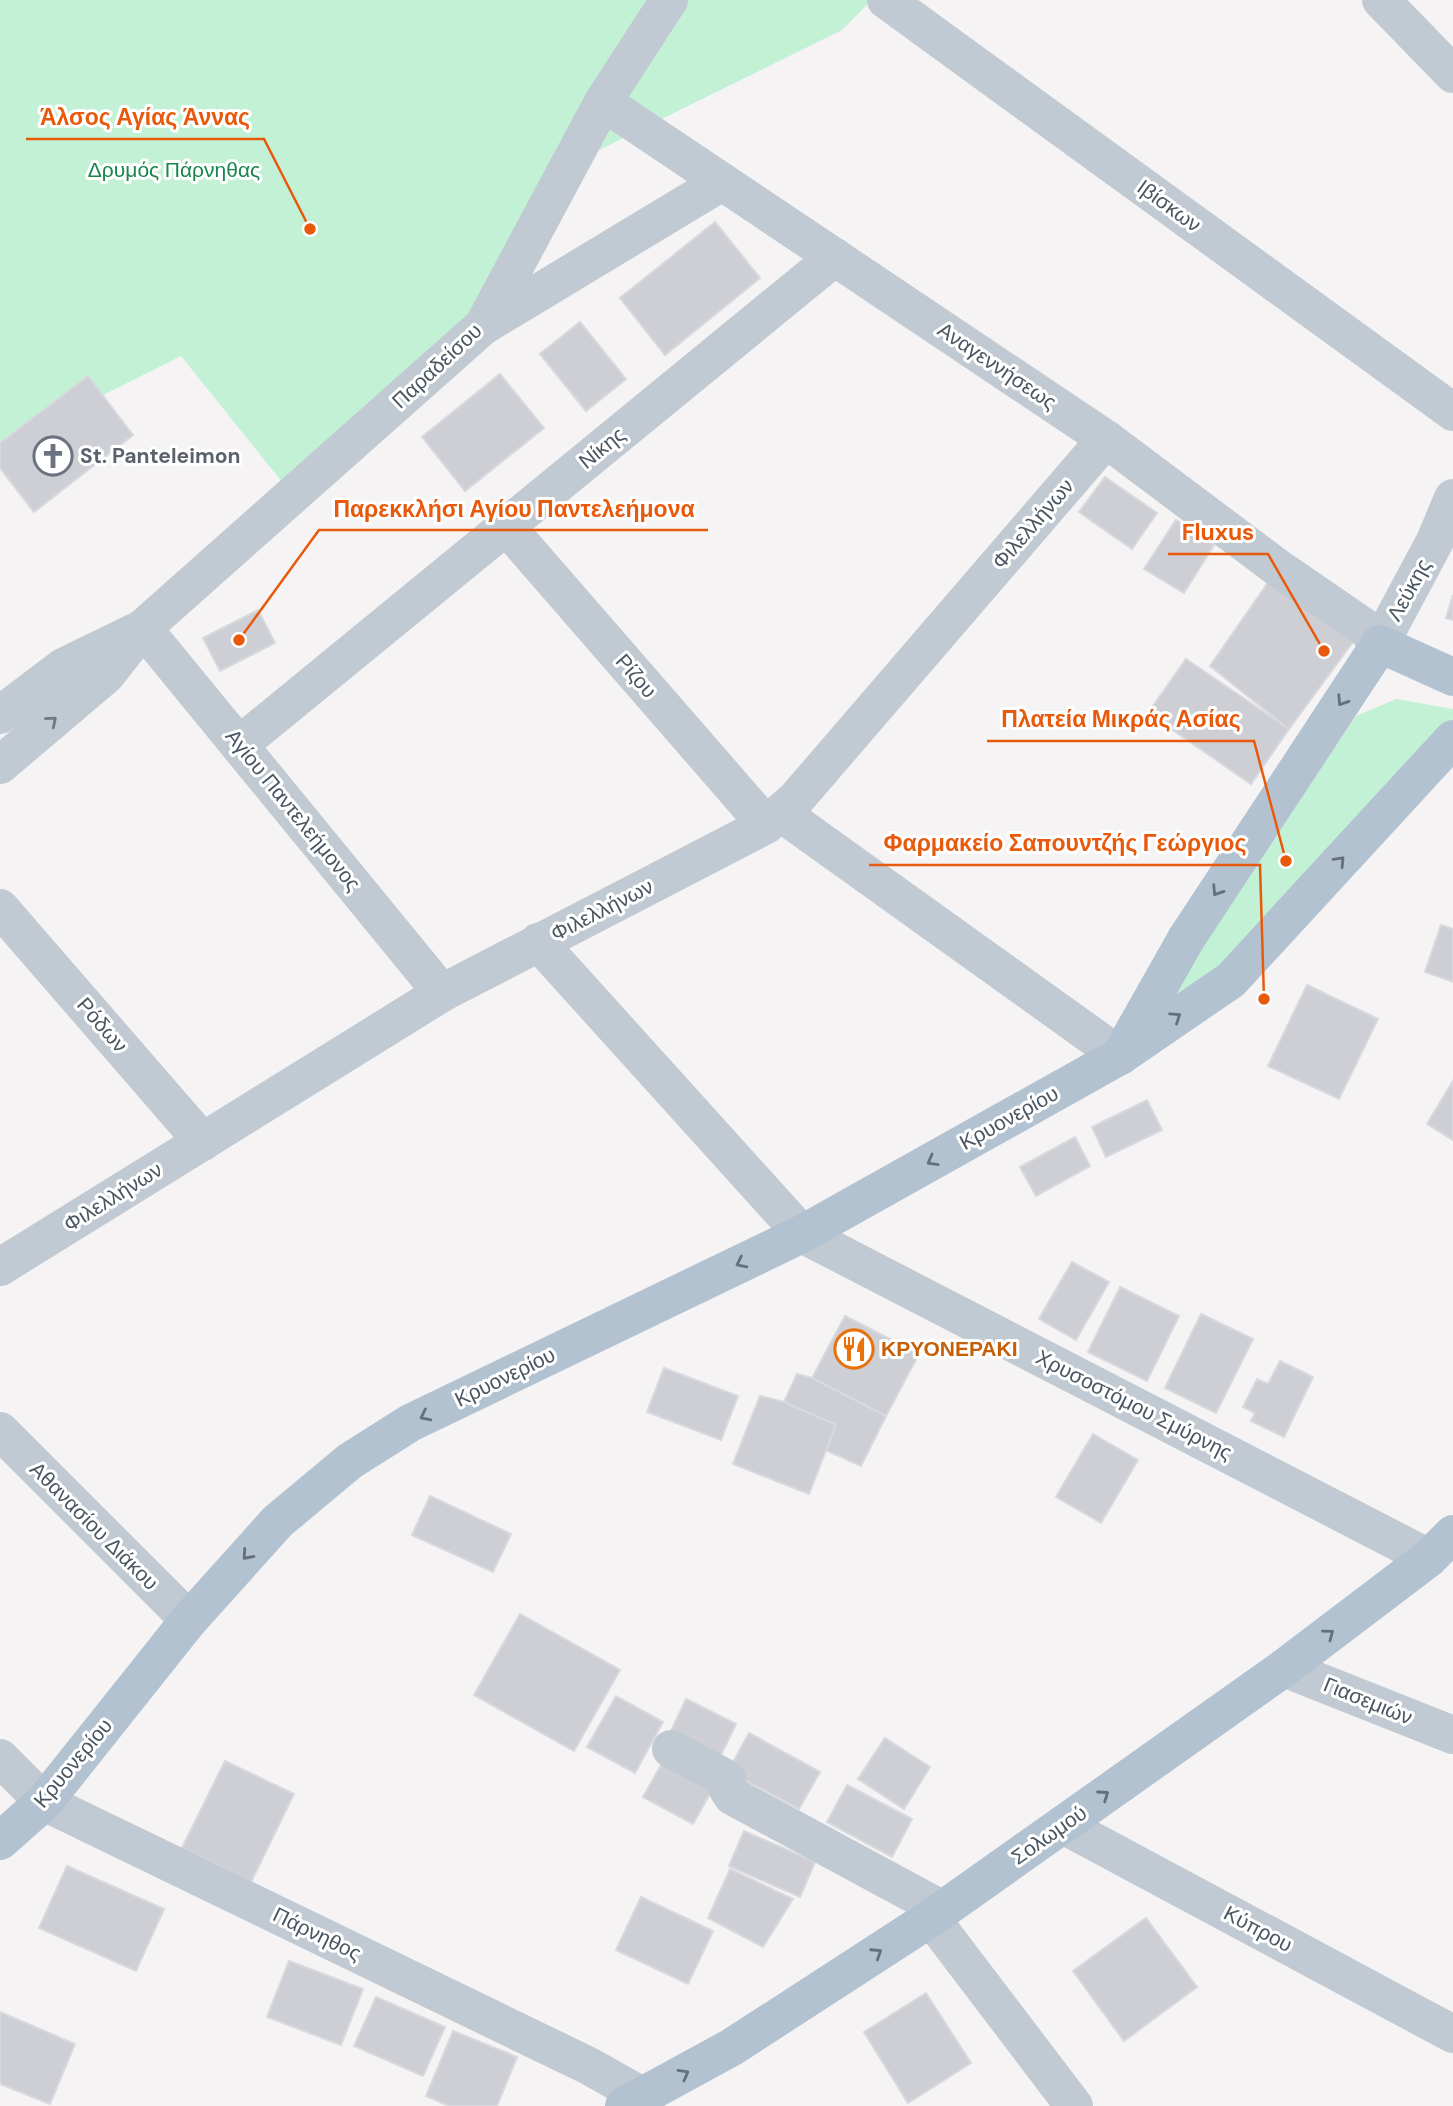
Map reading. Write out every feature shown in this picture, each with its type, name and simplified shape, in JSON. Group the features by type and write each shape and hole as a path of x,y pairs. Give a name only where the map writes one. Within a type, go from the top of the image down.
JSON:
{"main road":[{"path":"1120,1056 1186,939 1380,644 1453,677"},
{"name":"Κρυονερίου","path":"0,1841 44,1802 189,1620 278,1521 350,1461 410,1423 802,1234 1120,1056 1231,980 1453,739"},
{"name":"Σολωμού","path":"634,2101 732,2047 937,1914 1284,1668 1441,1546"}],"street":[{"name":"Παραδείσου","path":"0,765 106,676 143,628 483,326 603,102 669,0"},
{"name":"Ιβίσκων","path":"886,0 1453,412"},
{"path":"1381,0 1453,74"},
{"name":"Αναγεννήσεως","path":"603,102 1106,439 1278,568 1364,627 1380,644"},
{"path":"483,326 722,182"},
{"name":"Νίκης","path":"239,745 835,257"},
{"name":"Φιλελλήνων","path":"0,1267 442,993 773,819 796,799 1106,439"},
{"name":"Λεύκης","path":"1380,644 1435,541 1453,498"},
{"name":"Ρίζου","path":"506,526 773,819 1120,1056"},
{"name":"Παραδείσου","path":"0,715 63,667 143,628"},
{"name":"Αγίου Παντελεήμονος","path":"143,628 442,993"},
{"name":"Ρόδων","path":"0,908 203,1142"},
{"path":"538,942 802,1234"},
{"name":"Χρυσοστόμου Σμύρνης","path":"802,1234 1441,1546"},
{"name":"Αθανασίου Διάκου","path":"0,1431 189,1620"},
{"name":"Γιασεμιών","path":"1284,1668 1453,1735"},
{"path":"671,1749 727,1779 727,1788 732,1796 937,1914 1074,2106"},
{"name":"Πάρνηθος","path":"0,1758 44,1802 576,2060 634,2101"},
{"name":"Κύπρου","path":"1063,1825 1453,2034"}],"green space":[{"name":"Δρυμός Πάρνηθας","path":"0,0 872,0 842,30 583,158 483,326 283,483 181,356 105,394 0,456"},
{"path":"1396,699 1453,709 1453,719 1222,967 1156,1006 1356,716"}],"building":[{"path":"715,222 760,278 665,355 620,298"},
{"path":"580,322 626,379 586,411 540,354"},
{"path":"500,374 544,428 465,491 422,437"},
{"name":"St. Panteleimon","path":"88,376 133,435 34,512 0,468 0,443"},
{"path":"1105,477 1157,513 1132,549 1079,512"},
{"path":"1176,520 1214,545 1184,593 1144,569"},
{"path":"1278,568 1364,627 1289,729 1210,666"},
{"path":"1453,595 1453,620 1446,618"},
{"path":"258,610 275,643 220,671 203,638"},
{"path":"1186,659 1289,729 1251,784 1148,713"},
{"path":"1441,925 1453,929 1453,982 1425,972"},
{"path":"1307,985 1378,1019 1339,1099 1268,1066"},
{"path":"1453,1081 1453,1140 1427,1124"},
{"path":"1147,1100 1162,1130 1106,1157 1092,1127"},
{"path":"1075,1137 1090,1166 1036,1196 1020,1167"},
{"path":"1072,1262 1109,1282 1076,1340 1039,1319"},
{"path":"1120,1287 1179,1316 1147,1381 1088,1352"},
{"path":"1201,1314 1253,1339 1216,1413 1165,1388"},
{"path":"845,1316 919,1354 886,1416 812,1378"},
{"path":"1280,1361 1313,1377 1284,1437 1251,1421 1255,1413 1243,1407 1257,1379 1268,1384"},
{"path":"664,1368 738,1396 721,1440 647,1412"},
{"path":"797,1374 812,1378 886,1416 861,1466 825,1450 836,1425 784,1402"},
{"path":"760,1396 784,1402 836,1425 809,1494 733,1464"},
{"path":"1093,1434 1138,1460 1101,1523 1056,1497"},
{"path":"430,1496 511,1534 493,1572 412,1535"},
{"path":"520,1614 620,1670 574,1751 474,1695"},
{"path":"616,1696 663,1722 635,1773 587,1747"},
{"path":"686,1699 736,1724 720,1757 670,1733"},
{"path":"749,1733 820,1772 799,1809 728,1771"},
{"path":"885,1738 930,1767 904,1809 858,1779"},
{"path":"225,1761 294,1794 251,1882 182,1848"},
{"path":"662,1763 712,1790 693,1824 643,1797"},
{"path":"847,1785 912,1819 892,1857 827,1822"},
{"path":"744,1831 815,1862 800,1897 729,1866"},
{"path":"67,1866 164,1909 136,1971 39,1928"},
{"path":"730,1869 793,1899 763,1947 708,1918"},
{"path":"641,1897 713,1931 688,1984 616,1950"},
{"path":"1146,1918 1197,1987 1124,2041 1073,1971"},
{"path":"289,1961 363,1989 341,2045 267,2017"},
{"path":"926,1993 971,2063 908,2103 864,2032"},
{"path":"376,1997 445,2027 423,2076 354,2046"},
{"path":"0,2012 75,2044 50,2104 0,2084"},
{"path":"453,2031 517,2057 497,2106 449,2106 426,2096"}],"place":[{"name":"Άλσος Αγίας Άννας","path":"310,229"},
{"name":"St. Panteleimon","path":"53,456"},
{"name":"Παρεκκλήσι Αγίου Παντελεήμονα","path":"239,640"},
{"name":"Fluxus","path":"1324,651"},
{"name":"Πλατεία Μικράς Ασίας","path":"1286,861"},
{"name":"Φαρμακείο Σαπουντζής Γεώργιος","path":"1264,999"},
{"name":"ΚΡΥΟΝΕΡΑΚΙ","path":"854,1349"}]}
